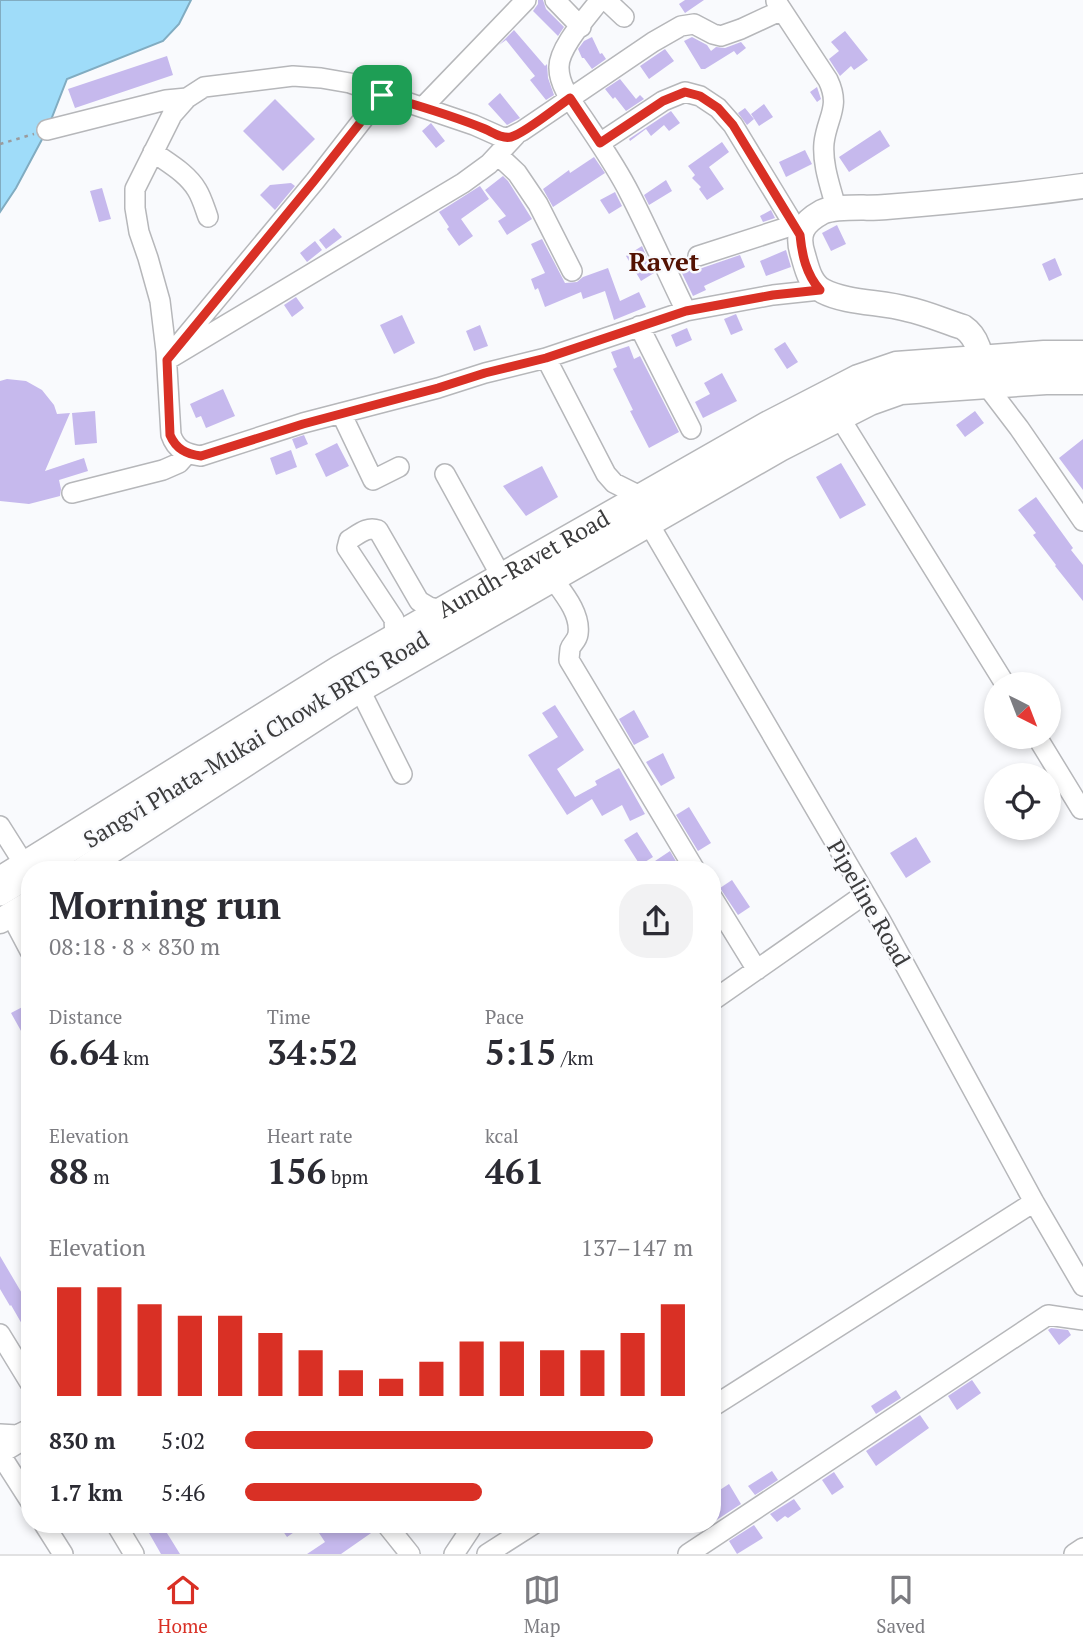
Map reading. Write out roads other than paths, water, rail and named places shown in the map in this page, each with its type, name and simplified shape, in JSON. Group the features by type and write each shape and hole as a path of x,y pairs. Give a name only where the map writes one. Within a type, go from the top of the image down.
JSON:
{"main road":[{"path":"984,372 974,337 963,327 908,309 832,295 820,290 810,279 797,230 824,211 836,208 884,207 1083,186"},
{"name":"Aundh-Ravet Road","path":"96,861 360,690 780,449 840,418 901,392 984,372 1044,353 1083,353"},
{"name":"Aundh-Ravet Road","path":"47,861 339,668 766,424 858,377 896,364 1056,382 1083,382"},
{"name":"Aundh-Ravet Road","path":"0,879 21,874"}],"street":[{"path":"423,107 526,0"},
{"path":"555,0 581,27"},
{"path":"600,0 568,44 559,62 561,78 570,98 630,193 686,311"},
{"path":"606,0 624,18"},
{"path":"167,360 463,183 489,164 516,135 653,41 681,26 694,24 721,36 741,29 781,4 834,92 824,144 825,161 836,208"},
{"path":"516,135 501,137 474,125 350,83 321,78 293,76 204,87 187,98 172,115 135,189 139,232 160,301 167,360 170,435 174,444 187,454 201,456 341,413 546,358 686,311 773,295 820,290"},
{"path":"600,143 663,101 685,92 700,96 718,108 733,125 797,230 698,256"},
{"path":"167,360 382,95"},
{"path":"47,130 166,100 187,98"},
{"path":"153,152 175,168 198,191 208,217"},
{"path":"498,155 517,173 538,204 572,271"},
{"path":"639,326 691,429"},
{"path":"546,358 606,474 614,483 640,496"},
{"name":"Sangvi Phata-Mukai Chowk BRTS Road","path":"48,861 346,680 773,436 864,390 899,378 1083,367"},
{"path":"984,372 1083,521"},
{"path":"341,413 373,480 399,467"},
{"path":"840,418 998,672"},
{"path":"72,493 163,470 179,463 187,454"},
{"path":"445,474 501,576"},
{"name":"Pipeline Road","path":"649,524 865,894 1083,1286"},
{"path":"395,636 394,619 347,548 349,540 365,530 378,530 419,601 442,610"},
{"path":"553,579 570,604 579,631 570,649 569,660 690,861"},
{"path":"360,690 402,774"},
{"path":"1044,749 1081,809"},
{"path":"0,826 25,861"},
{"name":"Sangvi Phata-Mukai Chowk BRTS Road","path":"10,909 21,890"},
{"path":"721,995 865,894"},
{"path":"10,909 21,932"},
{"path":"721,912 757,970"},
{"path":"721,1401 1034,1202"},
{"path":"721,1532 1048,1315 1083,1320"},
{"path":"0,1334 21,1368"},
{"path":"0,1434 21,1433"},
{"path":"21,1441 0,1454 21,1487"},
{"path":"50,1533 63,1554"},
{"path":"121,1533 134,1554"},
{"path":"393,1533 410,1554"},
{"path":"454,1554 468,1533"},
{"path":"487,1554 520,1533"},
{"path":"688,1554 720,1533"},
{"path":"1074,1554 1083,1548"}],"water":[{"path":"0,0 191,0 179,24 163,41 67,79 47,130 0,212"}],"district":[{"name":"Ravet","path":"664,261"}]}
